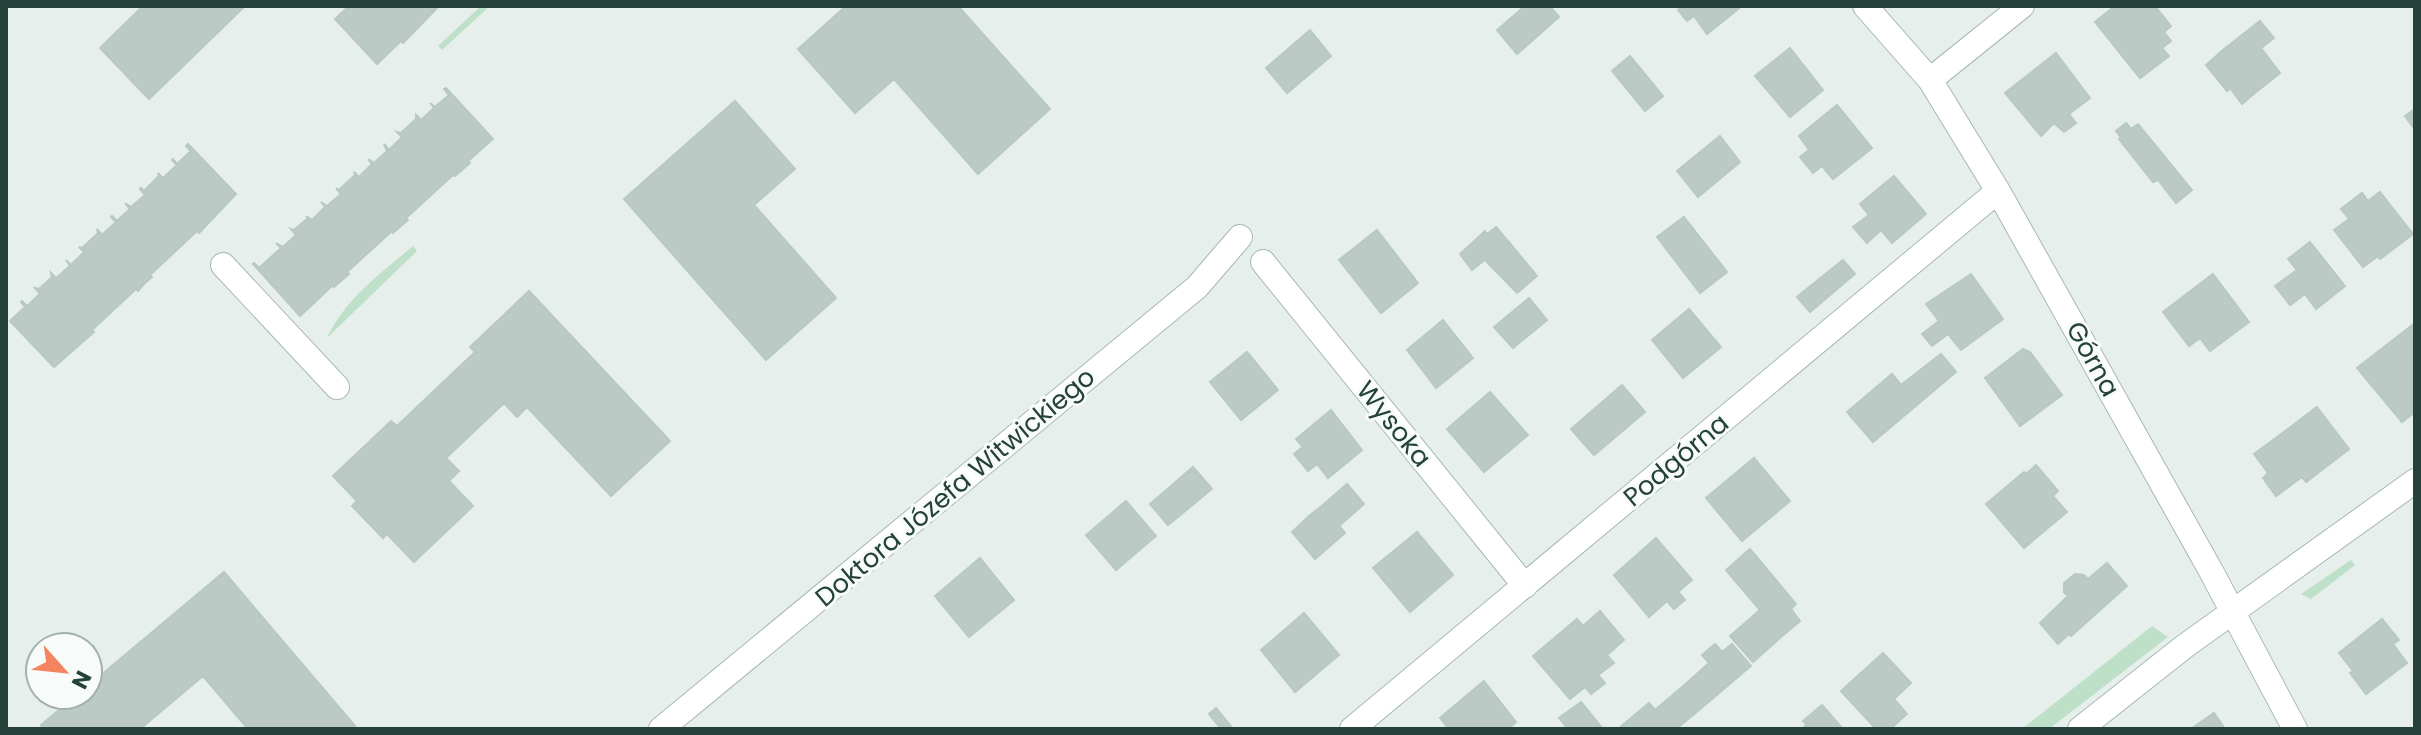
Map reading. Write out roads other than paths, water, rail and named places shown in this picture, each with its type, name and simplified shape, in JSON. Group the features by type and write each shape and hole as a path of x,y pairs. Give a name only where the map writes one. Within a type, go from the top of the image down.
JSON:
{"street":[{"name":"Górna","path":"1865,6 1930,80 1998,191 2295,729"},
{"path":"1930,80 2022,6"},
{"name":"Podgórna","path":"1352,729 1998,191"},
{"name":"Doktora Józefa Witwickiego","path":"661,729 1197,287 1240,237"},
{"name":"Wysoka","path":"1263,262 1525,586"},
{"path":"223,265 337,387"},
{"path":"2080,729 2232,611 2415,481"}]}
